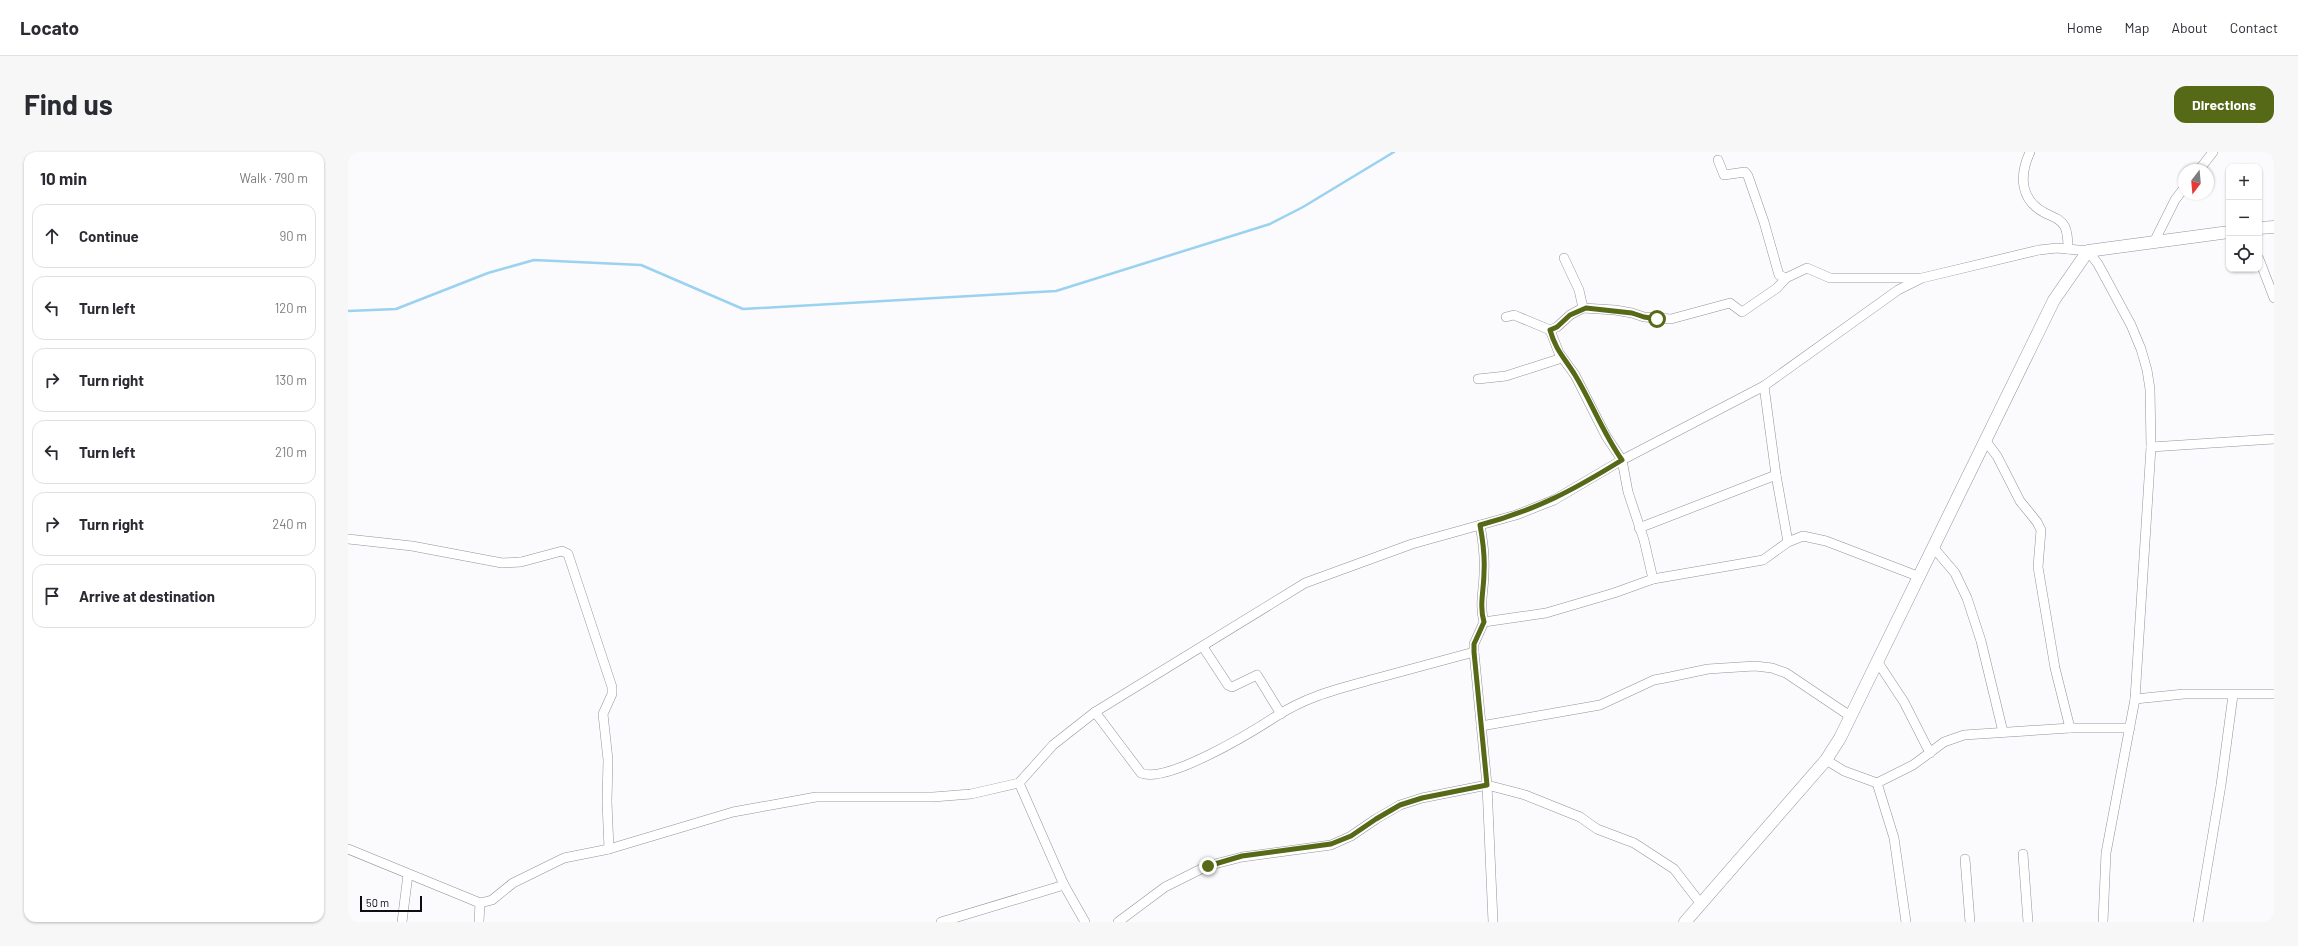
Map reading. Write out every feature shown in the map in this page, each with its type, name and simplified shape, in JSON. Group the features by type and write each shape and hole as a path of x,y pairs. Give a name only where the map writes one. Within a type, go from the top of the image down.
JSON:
{"street":[{"path":"2030,152 2023,173 2024,190 2034,206 2057,218 2065,227 2068,238 2068,248"},
{"path":"2204,164 2213,152"},
{"path":"1718,160 1724,175 1741,171 1745,172 1748,176 1764,222 1779,275 1786,278"},
{"path":"2154,242 2178,196"},
{"path":"2262,228 2274,226"},
{"path":"348,849 480,903 492,900 513,883 564,858 609,849 733,812 816,797 933,797 971,794 1019,783 1053,745 1096,712 1203,648 1305,583 1412,544 1516,515 1554,500 1622,460 1764,386 1898,290 1922,278 2039,250 2068,248 2088,251 2226,232"},
{"path":"1685,922 1826,760 1840,738 1876,661 1920,577 1932,547 2054,300 2088,251"},
{"path":"2088,251 2098,264 2131,325 2141,350 2150,389 2151,447 2135,699 2106,853 2103,922"},
{"path":"1564,258 1579,290 1583,308"},
{"path":"2262,267 2274,298"},
{"path":"1506,317 1514,315 1550,330 1557,327 1570,315 1583,308 1615,310 1644,317 1671,319 1730,303 1734,304 1737,310 1742,312 1777,288 1786,278 1807,268 1830,278 1922,278"},
{"path":"1550,330 1554,345 1575,375 1606,436 1622,460 1628,492 1644,540 1653,579"},
{"path":"1478,379 1506,376 1562,358"},
{"path":"1764,386 1776,475 1788,542"},
{"path":"2151,447 2274,439"},
{"path":"1985,440 1997,456 2020,501 2038,522 2041,530 2038,567 2055,668 2070,728"},
{"path":"1639,528 1776,475"},
{"path":"1480,525 1484,544 1484,572 1481,611 1484,622 1474,644 1474,652 1487,785 1493,922"},
{"path":"1484,622 1546,613 1653,579 1763,560 1788,542 1803,536 1826,541 1920,577"},
{"path":"348,539 412,546 502,563 521,562 562,551 568,554 612,694 603,714 608,760 607,802 609,849"},
{"path":"1932,547 1955,572 1967,598 1981,641 2003,732"},
{"path":"1203,648 1228,686 1232,687 1257,675 1281,714"},
{"path":"1096,712 1141,773 1150,775 1172,770 1204,758 1262,728 1281,714 1310,697 1474,652"},
{"path":"1876,661 1904,702 1930,753"},
{"path":"1481,726 1600,705 1654,680 1708,669 1755,666 1772,668 1786,673 1850,716"},
{"path":"2135,699 2184,694 2274,694"},
{"path":"2198,922 2221,785 2233,695"},
{"path":"1826,760 1844,771 1877,783 1913,765 1954,737 2070,728 2130,728"},
{"path":"1019,783 1064,885 1086,922"},
{"path":"1877,783 1894,838 1906,922"},
{"path":"1118,922 1165,886 1208,866 1242,856 1331,844 1351,836 1400,805 1422,798 1487,785 1526,795 1580,817 1597,829 1634,844 1674,868 1701,904"},
{"path":"2023,854 2028,922"},
{"path":"1965,859 1970,922"},
{"path":"402,922 408,874"},
{"path":"941,922 1064,885"},
{"path":"479,922 480,903"}],"waterway":[{"path":"348,311 396,309 488,273 534,260 641,265 743,309 1056,291 1270,224 1303,207 1394,152"}],"route":[{"path":"1208,866 1242,856 1308,849 1331,844 1351,836 1400,805 1422,798 1487,785 1474,652 1474,644 1484,622 1481,611 1484,572 1484,544 1480,525 1516,515 1554,500 1622,460 1606,436 1575,375 1554,345 1550,330 1557,327 1570,315 1580,309 1586,308 1596,310 1615,310 1657,319"}]}
